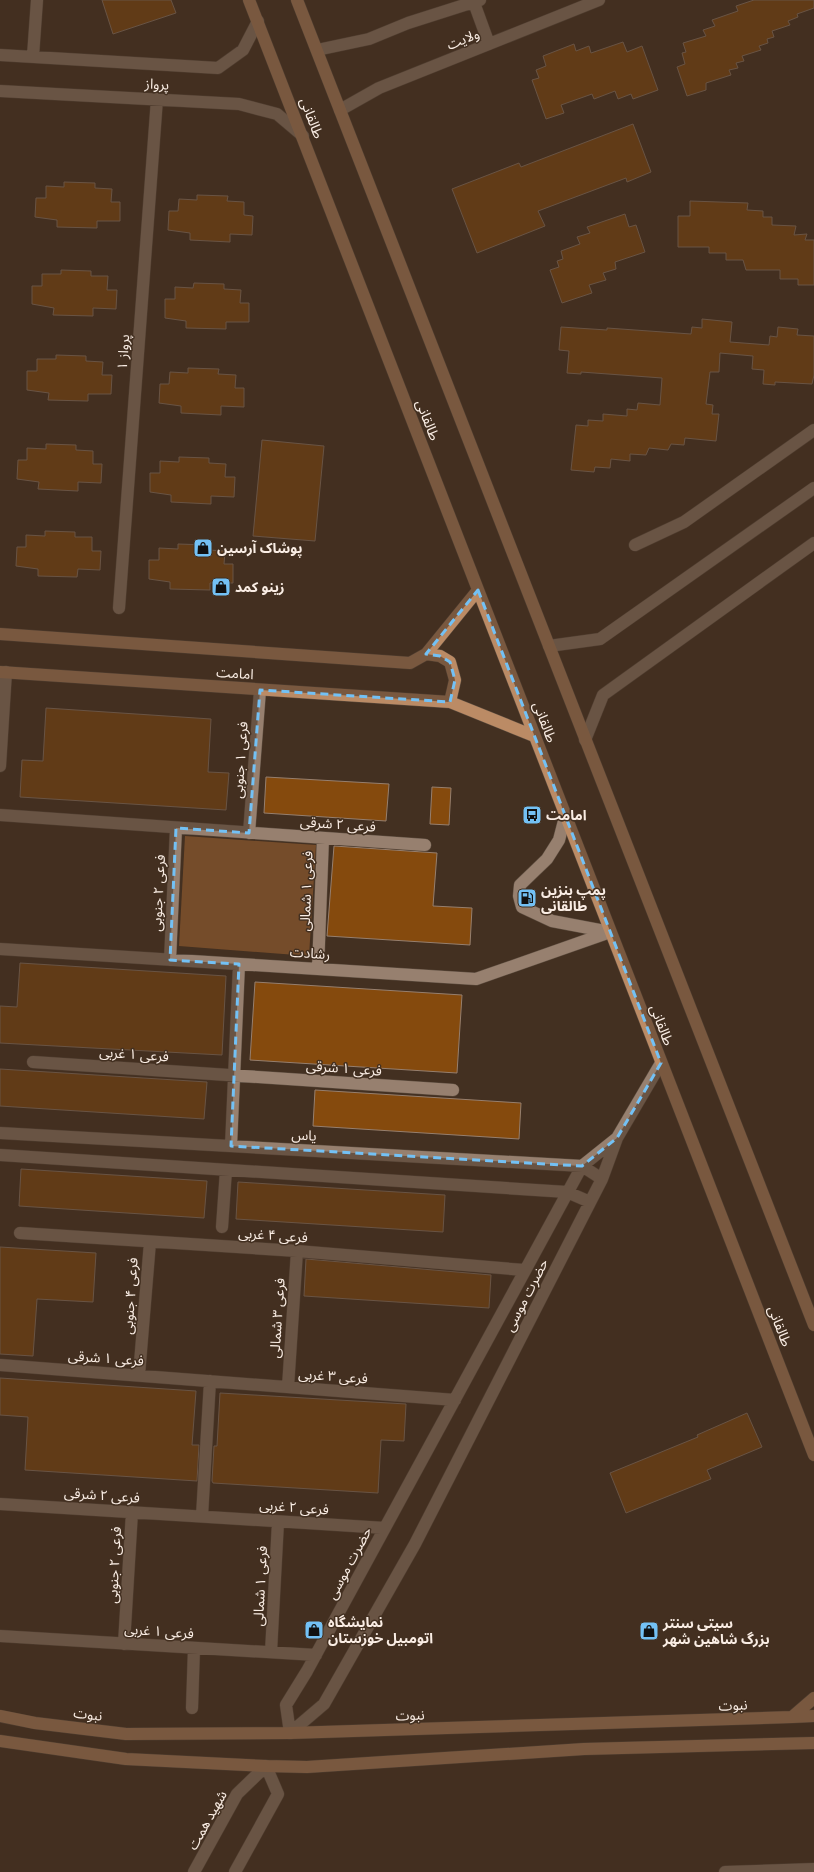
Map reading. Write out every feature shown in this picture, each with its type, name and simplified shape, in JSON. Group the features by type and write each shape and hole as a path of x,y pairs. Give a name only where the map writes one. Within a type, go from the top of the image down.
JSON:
{"main road":[{"name":"طالقانی","path":"249,0 814,1455"},
{"name":"طالقانی","path":"297,0 814,1325"},
{"name":"امامت","path":"0,634 410,663 426,654 478,590"},
{"path":"426,654 440,656 450,662 455,680 450,702"},
{"name":"امامت","path":"3,672 450,702 534,736"},
{"path":"792,1717 814,1698"},
{"name":"نبوت","path":"0,1716 35,1723 126,1734 290,1733 814,1716"},
{"path":"0,1741 126,1759 307,1767 584,1748 814,1743"}],"street":[{"path":"33,56 37,0"},
{"name":"ولایت","path":"340,110 379,88 599,0"},
{"path":"317,50 369,39 408,23 476,1 490,44"},
{"name":"پرواز","path":"0,54 218,68 243,50 258,21"},
{"name":"پرواز","path":"0,91 239,104 277,114 303,136"},
{"name":"پرواز ۱","path":"119,608 157,99"},
{"path":"635,545 684,522 814,430"},
{"path":"549,646 600,639 814,488"},
{"path":"585,740 603,695 814,543"},
{"path":"0,766 3,672"},
{"name":"فرعی ۱ جنوبی","path":"249,833 260,690"},
{"name":"فرعی ۲ شرقی","path":"0,815 425,845"},
{"path":"565,817 559,840 547,858 520,885 518,896 522,907 552,921 610,932"},
{"name":"فرعی ۲ جنوبی","path":"170,960 176,828"},
{"name":"فرعی ۱ شمالی","path":"318,969 323,838"},
{"name":"رشادت","path":"0,949 476,979 610,932"},
{"path":"231,1146 239,964"},
{"name":"فرعی ۱ غربی","path":"32,1062 234,1076"},
{"name":"حضرت موسی","path":"290,1733 324,1704 407,1558 602,1179 617,1138 661,1063"},
{"name":"فرعی ۱ شرقی","path":"234,1076 453,1090"},
{"name":"یاس","path":"0,1132 582,1166 602,1179"},
{"name":"حضرت موسی","path":"290,1733 286,1705 316,1656 524,1270 582,1166 617,1138"},
{"path":"0,1155 567,1192 590,1202"},
{"path":"222,1227 226,1170"},
{"name":"فرعی ۴ غربی","path":"20,1234 296,1251 524,1270"},
{"name":"فرعی ۴ جنوبی","path":"139,1376 150,1242"},
{"name":"فرعی ۳ شمالی","path":"288,1387 296,1251"},
{"name":"فرعی ۱ شرقی","path":"0,1365 210,1381"},
{"path":"202,1516 210,1381"},
{"name":"فرعی ۳ غربی","path":"210,1381 455,1400"},
{"name":"فرعی ۲ شرقی","path":"0,1504 202,1516"},
{"name":"فرعی ۲ جنوبی","path":"124,1644 132,1512"},
{"name":"فرعی ۲ غربی","path":"202,1516 385,1528"},
{"name":"فرعی ۱‍ شمالی","path":"271,1652 278,1522"},
{"name":"فرعی ۱ غربی","path":"0,1636 316,1656"},
{"path":"192,1708 194,1648"},
{"path":"235,1872 278,1794 266,1766"},
{"name":"شهید همت","path":"194,1872 237,1794 266,1766"},
{"path":"725,1872 814,1869"},
{"path":"805,1872 814,1869"}],"highlighted area":[{"path":"478,590 661,1063 617,1138 582,1166 231,1146 239,964 170,960 176,828 249,833 260,690 450,702 455,680 450,662 440,656 426,654"}],"shaded area":[{"path":"185,836 316,845 309,956 179,946"}],"building":[{"path":"102,0 171,0 176,13 113,34"},
{"path":"754,0 814,0 814,8 797,14 798,17 788,21 790,25 772,31 774,37 767,39 768,43 759,46 761,50 742,56 744,61 736,63 738,68 729,70 731,75 706,83 706,90 687,96 677,67 685,64 682,53 686,52 683,43 706,36 703,30 715,26 712,20 738,11 736,6"},
{"path":"623,42 627,52 642,46 658,90 633,99 631,94 618,99 615,91 594,99 592,94 561,105 564,113 546,119 532,80 539,78 536,70 546,66 543,56 574,44 576,51 589,46 591,53"},
{"path":"633,124 651,172 627,182 626,178 538,211 545,226 477,253 452,189 519,163 521,167"},
{"path":"64,182 95,183 95,188 112,189 111,202 120,202 120,221 97,221 97,228 57,227 57,220 35,217 36,198 46,198 46,186 64,187"},
{"path":"197,195 228,196 227,201 244,202 244,215 253,216 252,235 230,234 230,242 190,240 190,233 168,230 169,211 178,211 179,199 197,200"},
{"path":"690,201 748,203 747,210 763,211 763,217 772,217 772,225 796,226 794,235 807,234 805,240 814,240 814,285 798,285 798,279 780,279 780,270 746,270 743,260 726,260 726,253 709,253 709,247 678,247 678,216 690,216"},
{"path":"625,214 629,227 636,225 645,252 615,262 616,269 603,273 606,280 589,285 592,293 562,303 550,270 559,267 557,261 563,259 561,251 580,244 577,237 590,233 587,227"},
{"path":"61,270 91,271 91,276 108,276 107,290 117,290 116,309 93,308 93,316 53,315 54,308 32,304 32,286 42,286 42,274 61,274"},
{"path":"194,283 224,284 224,289 241,290 240,303 249,303 249,322 226,322 226,329 186,328 186,321 165,318 165,299 175,299 175,287 193,288"},
{"path":"702,319 732,322 730,342 769,345 770,336 777,337 778,327 798,329 797,335 814,336 814,375 812,384 775,382 775,385 763,384 764,370 752,369 753,356 720,353 719,372 710,372 706,404 713,405 712,414 719,414 716,441 685,438 684,445 671,444 668,450 649,448 646,455 630,454 630,461 611,459 610,468 595,467 594,472 571,470 576,425 588,426 588,420 603,421 603,414 627,416 627,409 637,410 638,403 660,405 662,378 581,372 581,374 567,373 569,351 559,350 561,327 607,330 607,328 691,334 692,327 702,328"},
{"path":"56,355 86,356 86,361 103,362 102,375 112,375 111,394 88,394 88,401 48,400 49,393 27,390 27,371 37,371 37,359 56,359"},
{"path":"188,368 219,369 218,374 236,375 235,388 244,388 244,407 221,406 221,415 181,413 181,406 159,403 160,384 169,384 170,372 188,373"},
{"path":"262,440 324,446 315,541 253,536"},
{"path":"46,444 76,445 76,450 93,451 93,464 102,464 101,483 78,482 78,491 38,489 39,482 17,479 18,460 27,460 27,448 46,449"},
{"path":"179,457 209,458 209,463 226,464 225,477 235,477 234,497 211,496 211,504 171,502 171,495 150,492 150,473 160,473 160,461 179,462"},
{"path":"45,531 75,532 75,537 92,537 92,551 101,551 100,570 78,569 77,577 38,576 38,569 16,566 17,547 26,547 26,535 45,536"},
{"path":"178,544 208,545 208,550 225,551 224,564 233,564 233,583 210,583 210,590 170,589 170,582 149,579 149,560 159,560 159,548 178,549"},
{"path":"46,708 211,719 208,772 229,773 226,810 20,797 22,760 43,761"},
{"path":"266,777 389,784 386,821 264,813"},
{"path":"432,787 451,788 449,825 430,824"},
{"path":"334,846 437,853 433,906 472,908 470,945 327,936"},
{"path":"20,963 226,976 222,1055 0,1043 0,1006 17,1007"},
{"path":"255,982 462,995 457,1073 250,1060"},
{"path":"0,1069 207,1082 204,1119 0,1106"},
{"path":"315,1090 521,1103 519,1139 313,1126"},
{"path":"21,1169 207,1181 204,1218 19,1206"},
{"path":"238,1182 445,1195 443,1232 236,1219"},
{"path":"0,1247 96,1253 93,1302 37,1299 33,1356 0,1354"},
{"path":"306,1259 491,1275 489,1308 304,1296"},
{"path":"0,1378 196,1391 192,1445 199,1445 197,1481 25,1470 28,1417 0,1415"},
{"path":"220,1393 406,1404 404,1441 381,1440 378,1493 213,1483 214,1446 217,1446"},
{"path":"747,1413 762,1447 707,1470 711,1479 626,1513 610,1473 698,1437 697,1435"}],"place":[{"name":"پوشاک آرسین","path":"203,548"},
{"name":"زینو کمد","path":"221,587"},
{"name":"امامت","path":"532,815"},
{"name":"پمپ بنزین طالقانی","path":"527,898"},
{"name":"نمایشگاه اتومبیل خوزستان","path":"314,1630"},
{"name":"سیتی سنتر بزرگ شاهین شهر","path":"649,1631"}]}
